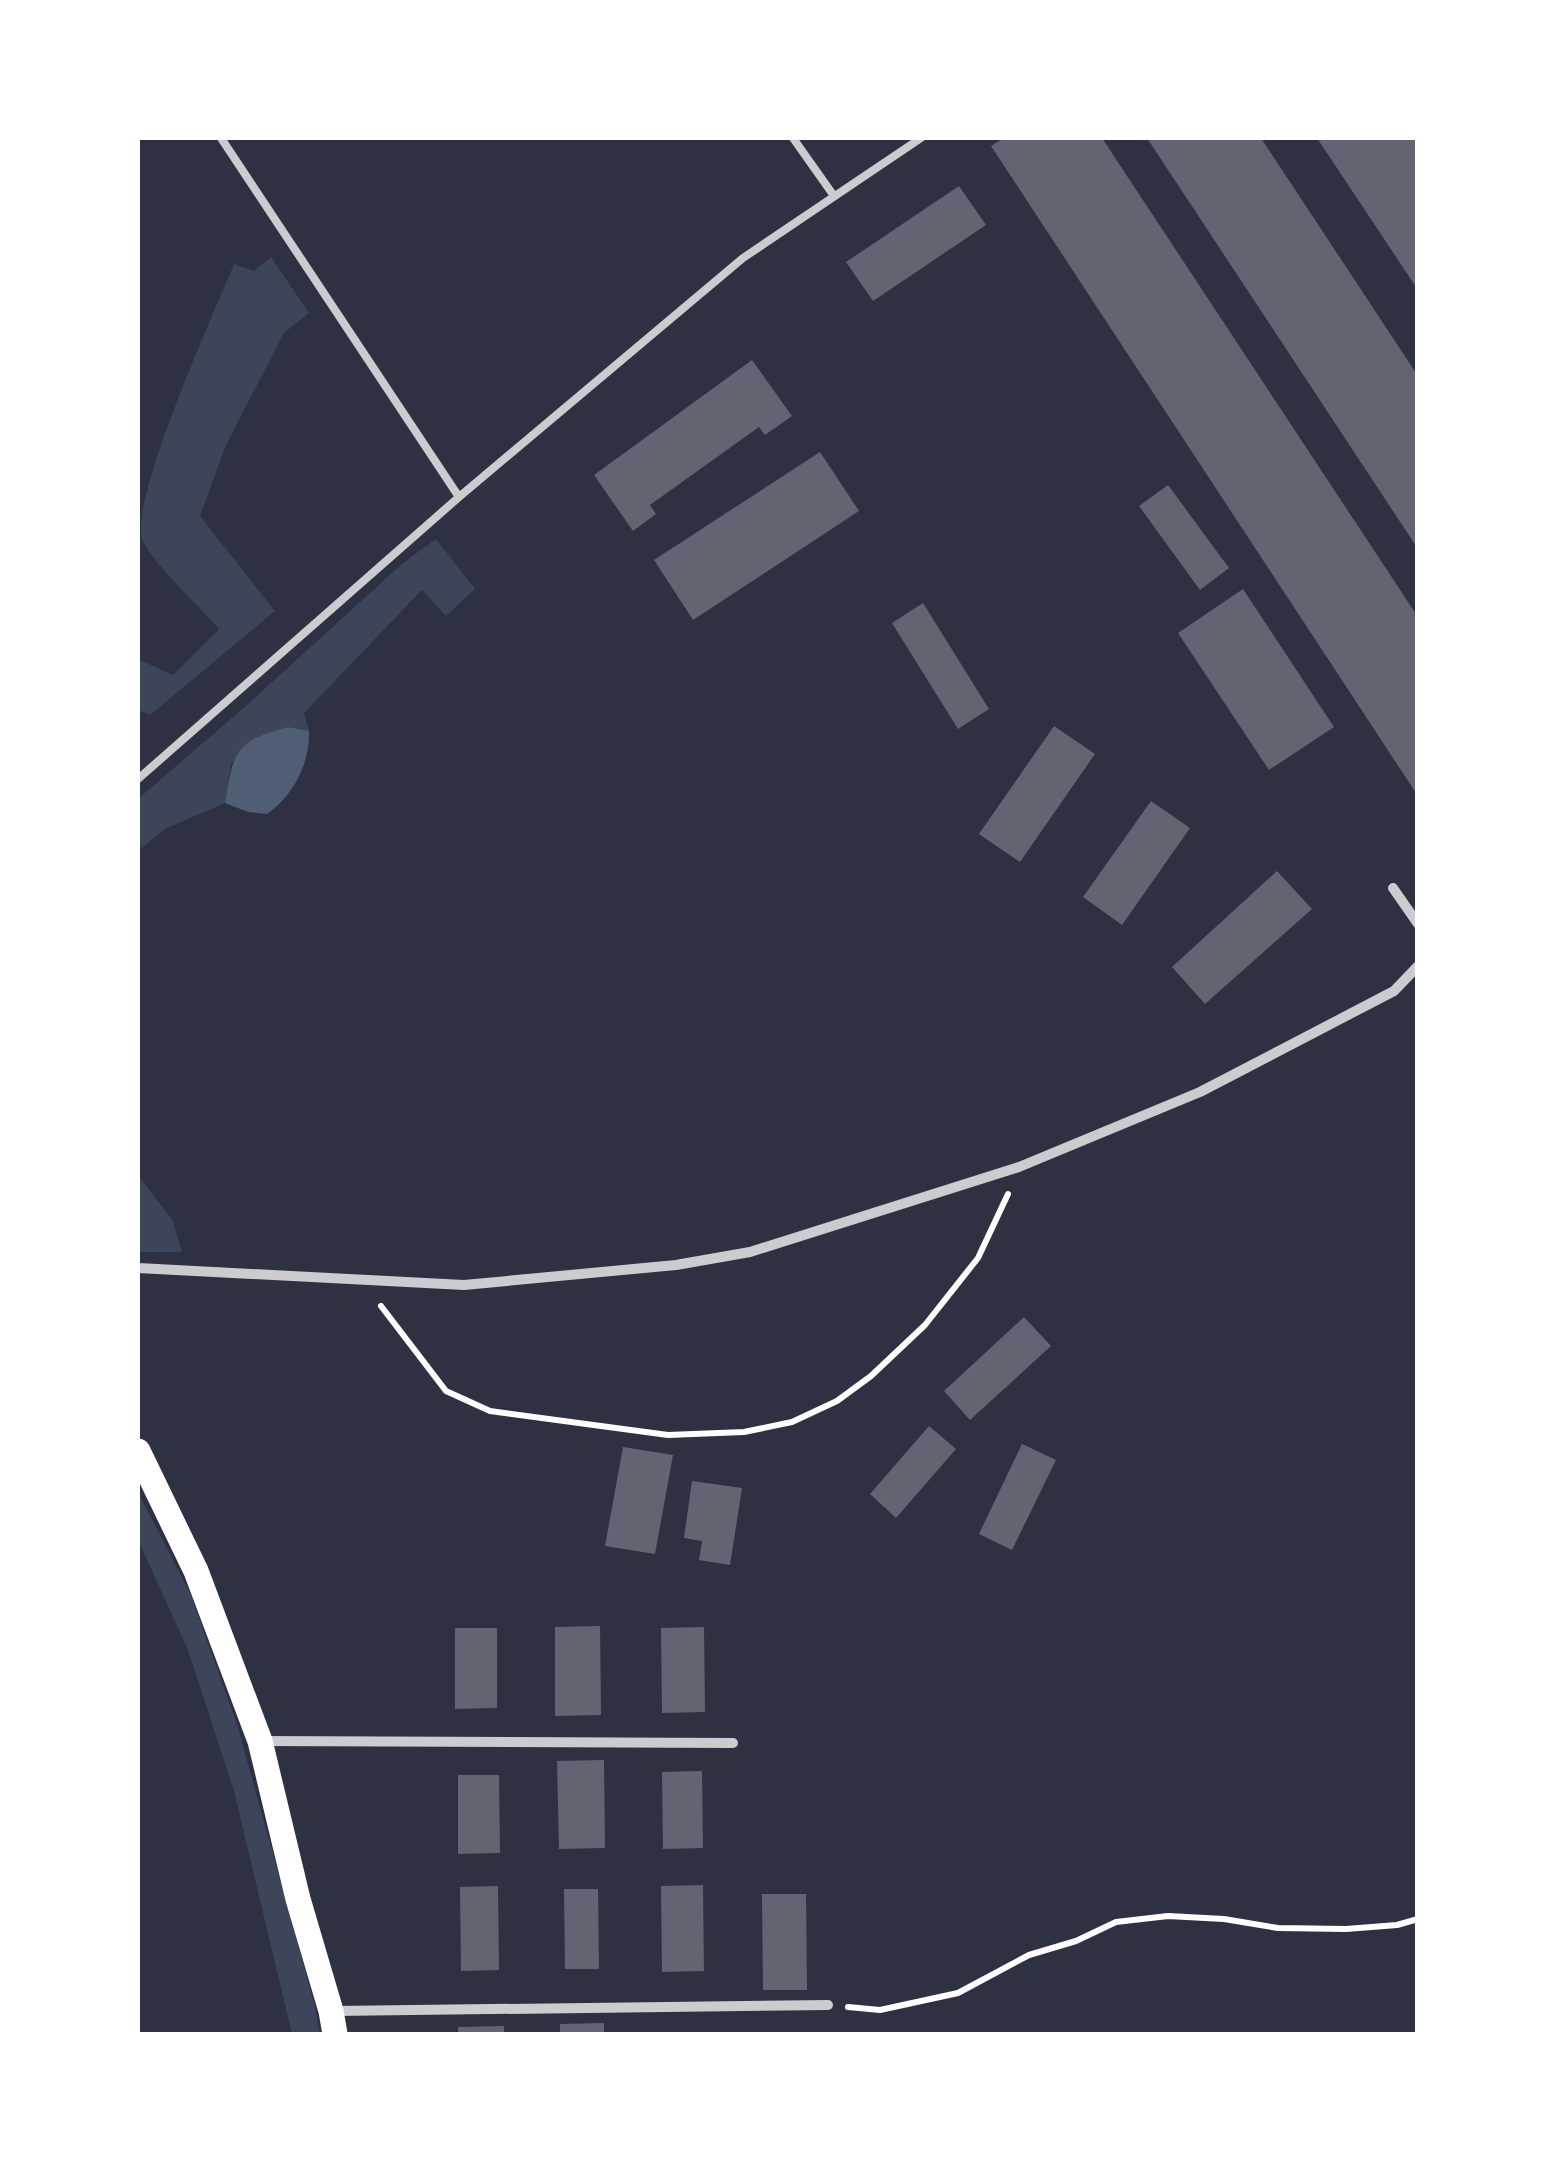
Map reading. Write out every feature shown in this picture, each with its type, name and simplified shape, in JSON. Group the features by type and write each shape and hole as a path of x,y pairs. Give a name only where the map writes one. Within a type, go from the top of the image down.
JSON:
{"main road":[{"path":"138,1451 196,1571 260,1741 333,2022"}],"street":[{"path":"1394,888 1418,924"},
{"path":"138,1268 464,1285 676,1265 750,1252 1019,1167 1200,1092 1394,992 1418,966"},
{"path":"260,1741 733,1742"},
{"path":"333,2022 828,2004"}],"lane":[{"path":"221,138 459,497"},
{"path":"794,138 834,196"},
{"path":"138,779 459,497 743,258 921,138"}],"path":[{"path":"362,1281 446,1391 490,1411 668,1435 744,1432 792,1422 837,1402 925,1325 978,1258 1019,1167"},
{"path":"828,2004 880,2010 958,1992 1029,1955 1116,1922 1168,1916 1224,1919 1278,1928 1346,1929 1397,1925 1418,1919"}],"shaded area":[{"path":"271,257 309,313 284,333 226,445 200,516 275,611 150,715 138,710 138,659 173,675 219,629 168,575 143,541 141,521 148,490 175,406 234,264 254,271"},
{"path":"436,539 475,589 446,616 422,590 304,713 309,731 288,727 231,763 225,803 165,829 138,851 138,799 403,563"},
{"path":"288,727 309,731 309,743 303,766 285,798 267,814 225,803 234,760 240,751 257,738"},
{"path":"138,1175 173,1221 182,1252 138,1252"},
{"path":"138,1492 190,1593 237,1724 320,2034 292,2034 234,1791 188,1650 138,1540"}],"building":[{"path":"1004,138 1102,138 1418,617 1418,796 991,146"},
{"path":"1147,138 1261,138 1418,376 1418,549"},
{"path":"1317,138 1418,138 1418,290"},
{"path":"959,186 986,225 873,301 846,262"},
{"path":"752,360 792,416 765,435 759,427 650,505 656,514 633,531 594,475"},
{"path":"820,452 859,511 693,620 654,560"},
{"path":"1168,485 1229,568 1200,590 1139,506"},
{"path":"1243,589 1334,727 1269,770 1178,633"},
{"path":"923,603 989,709 958,729 892,623"},
{"path":"1054,726 1095,754 1020,862 979,834"},
{"path":"1151,801 1190,828 1122,925 1083,897"},
{"path":"1277,871 1312,909 1205,1004 1172,967"},
{"path":"1024,1317 1051,1346 970,1420 944,1391"},
{"path":"929,1426 956,1449 896,1518 870,1494"},
{"path":"1022,1444 1056,1460 1012,1550 979,1534"},
{"path":"623,1447 673,1455 655,1554 605,1546"},
{"path":"692,1481 742,1488 730,1565 699,1560 702,1541 684,1538"},
{"path":"600,1626 601,1715 555,1716 555,1627"},
{"path":"704,1627 705,1712 662,1713 661,1628"},
{"path":"455,1628 497,1628 497,1708 455,1709"},
{"path":"604,1760 605,1848 559,1849 557,1761"},
{"path":"702,1771 703,1848 663,1849 662,1772"},
{"path":"458,1775 499,1775 500,1853 458,1854"},
{"path":"703,1885 704,1971 662,1972 661,1886"},
{"path":"498,1886 499,1970 461,1971 460,1887"},
{"path":"564,1889 598,1889 599,1969 565,1969"},
{"path":"762,1894 806,1894 807,1990 763,1990"},
{"path":"604,2023 604,2034 560,2034 560,2024"},
{"path":"504,2026 504,2034 458,2034 458,2027"}]}
